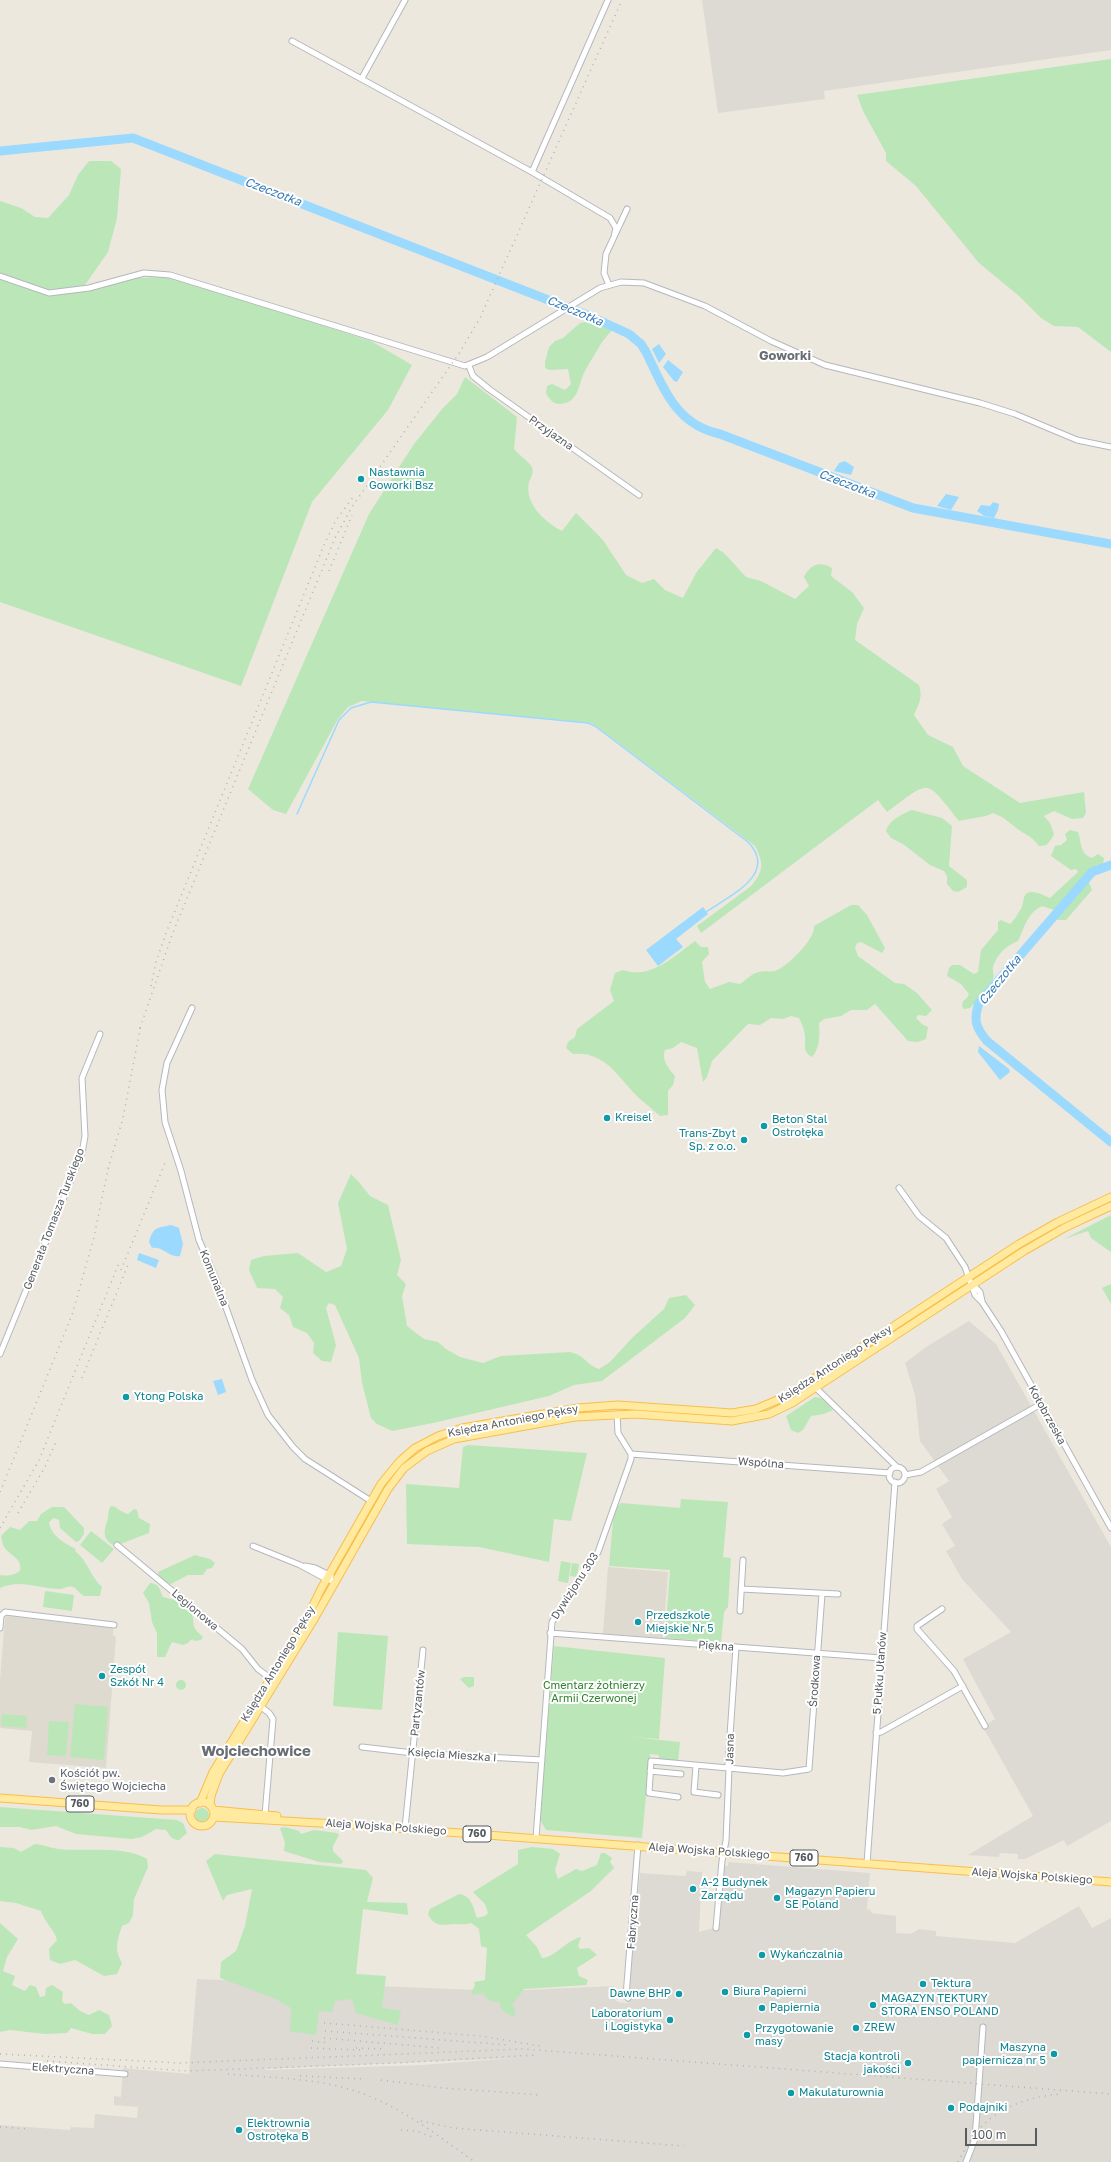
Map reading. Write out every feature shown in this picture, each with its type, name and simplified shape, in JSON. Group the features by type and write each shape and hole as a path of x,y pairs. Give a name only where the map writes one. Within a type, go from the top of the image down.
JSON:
{"main road":[{"name":"Księdza Antoniego Pęksy","path":"200,1803 213,1772 305,1622 328,1576 371,1501 387,1475 409,1453 434,1438 462,1428 594,1406 636,1406 728,1413 750,1410 772,1404 804,1385 969,1276 1058,1222 1111,1197"},
{"name":"Księdza Antoniego Pęksy","path":"212,1811 210,1796 219,1774 335,1582 391,1485 404,1468 427,1451 454,1439 575,1417 617,1414 739,1421 776,1412 816,1388 972,1284 1044,1240 1111,1206"},
{"name":"760","path":"0,1798 191,1813 194,1822 203,1826 209,1824 212,1811 200,1803"},
{"path":"191,1813 200,1803"},
{"name":"Aleja Wojska Polskiego","path":"212,1811 265,1815 307,1822"},
{"name":"Aleja Wojska Polskiego","path":"212,1811 307,1822 638,1845 1111,1882"}],"street":[{"path":"362,78 404,0"},
{"path":"532,172 608,0"},
{"path":"292,41 532,172 610,218 616,228 614,237"},
{"path":"609,285 604,268 606,254 627,209"},
{"path":"0,276 49,293 89,288 144,273 170,275 457,365 469,366 487,357 609,285 626,281 644,283 700,304 778,344 825,365 980,403 1015,414 1078,440 1111,447"},
{"name":"Przyjazna","path":"469,366 473,376 489,389 639,495"},
{"name":"Komunalna","path":"192,1008 167,1063 162,1090 165,1122 181,1171 199,1240 215,1277 252,1380 268,1415 292,1447 305,1459 371,1501"},
{"name":"Generała Tomasza Turskiego","path":"0,1354 82,1153 85,1136 82,1078 100,1034"},
{"name":"Kołobrzeska","path":"899,1188 919,1216 946,1238 969,1276 975,1294 982,1302 1111,1528"},
{"path":"816,1388 897,1468 903,1470 905,1475"},
{"path":"905,1475 921,1472 1041,1404"},
{"path":"617,1414 618,1433 631,1454"},
{"name":"Wspólna","path":"631,1454 890,1473"},
{"name":"Dywizjonu 303","path":"536,1838 552,1622 598,1552 631,1454"},
{"path":"897,1468 890,1473 890,1478 895,1482 902,1481 905,1475"},
{"name":"5 Pułku Ułanów","path":"867,1863 895,1482"},
{"name":"Legionowa","path":"117,1546 242,1649 258,1669 270,1678"},
{"path":"253,1546 300,1564 315,1568 335,1582"},
{"path":"740,1611 743,1560"},
{"path":"741,1589 838,1594"},
{"name":"Środkowa","path":"729,1769 783,1773 809,1769 822,1594"},
{"path":"942,1609 916,1628 951,1667 985,1726"},
{"path":"0,1628 2,1613 114,1625"},
{"name":"Piękna","path":"550,1633 881,1658"},
{"name":"Jasna","path":"716,1928 724,1852 736,1647"},
{"name":"Partyzantów","path":"405,1828 424,1650"},
{"path":"876,1733 881,1732 963,1686"},
{"path":"260,1706 269,1713 272,1719 265,1815"},
{"name":"Księcia Mieszka I","path":"362,1747 413,1753 542,1760"},
{"path":"678,1797 650,1794 651,1761 729,1769"},
{"path":"696,1766 694,1792 718,1795"},
{"path":"650,1771 681,1774"},
{"name":"Fabryczna","path":"628,1998 626,1996 638,1845"},
{"path":"966,2162 975,2139 983,2027"},
{"name":"Elektryczna","path":"0,2064 125,2074"}],"shaded area":[{"path":"702,0 1111,0 1111,50 824,91 825,99 718,113"},
{"path":"969,1321 996,1344 1111,1547 1111,1821 1067,1846 1064,1840 1025,1859 1018,1859 1018,1854 1000,1853 999,1857 968,1855 1033,1816 983,1727 995,1719 963,1659 1011,1632 962,1579 946,1551 955,1546 942,1524 952,1517 936,1489 949,1481 920,1441 915,1395 905,1363 926,1347"},
{"path":"608,1567 668,1572 663,1638 603,1634"},
{"path":"7,1616 113,1628 113,1635 116,1637 106,1768 29,1762 32,1731 0,1728 0,1680 5,1619"},
{"path":"728,1862 870,1873 867,1909 872,1913 896,1916 896,1933 911,1934 919,1929 936,1931 936,1936 1015,1943 1079,1906 1092,1928 1111,1918 1111,2162 0,2162 0,2125 70,2130 71,2127 94,2128 95,2114 137,2118 138,2107 114,2105 114,2096 121,2097 123,2068 189,2074 197,1979 504,1991 614,1986 615,2000 618,2002 628,2003 640,1873 685,1876 687,1871 702,1872 699,1932 718,1927 724,1866 728,1866","holes":["513,2058 422,2065 265,2070"]}],"green space":[{"path":"1111,59 1111,352 1078,327 1054,326 1041,318 1019,296 979,263 916,186 886,161 886,153 863,111 857,95"},
{"path":"89,161 111,161 121,169 117,218 108,252 85,285 90,291 134,278 171,277 371,341 412,365 388,410 312,502 241,686 0,602 0,201 21,208 35,217 48,218 69,195 78,175"},
{"path":"591,321 612,330 602,342 583,374 575,396 567,403 555,403 546,393 547,386 552,384 565,390 571,384 568,369 549,370 545,368 549,347 555,341 563,338 580,323"},
{"path":"465,377 517,417 514,449 533,469 528,490 530,498 537,511 549,523 562,531 576,513 603,540 626,575 642,583 654,579 665,590 683,598 696,573 716,548 724,553 746,577 761,581 795,599 809,586 804,577 809,569 820,564 832,568 831,576 852,592 864,608 857,624 855,640 919,685 919,704 914,715 928,735 953,747 963,766 1020,803 1084,792 1086,813 1083,818 1072,819 1054,811 1044,816 1050,823 1054,834 1045,846 1039,846 1030,837 1005,819 993,813 959,821 940,797 927,788 920,789 912,793 887,812 878,800 701,933 697,926 755,882 760,872 761,862 755,846 592,723 362,701 348,707 338,719 286,814 273,810 248,789 369,514 414,444 443,408 457,394"},
{"path":"912,810 942,818 952,826 949,866 967,880 967,887 958,892 953,891 947,884 947,876 944,871 930,865 903,844 891,838 886,831 893,821"},
{"path":"1070,830 1078,832 1083,850 1088,856 1092,858 1098,854 1104,858 1103,865 1097,865 1086,875 1092,890 1066,920 1058,920 1054,910 1042,906 1033,912 1018,941 1006,948 997,958 993,967 994,978 989,987 970,1008 964,1009 962,1006 963,1001 969,994 961,984 947,976 949,968 952,965 960,965 974,974 978,972 981,950 998,930 998,922 1001,920 1010,924 1011,923 1021,909 1026,894 1029,892 1034,892 1050,898 1078,872 1076,869 1071,870 1051,856 1055,846 1061,845 1067,840 1065,834"},
{"path":"851,905 858,905 867,915 885,948 882,953 861,942 857,943 855,948 858,956 895,983 904,984 917,993 932,1010 926,1016 918,1015 916,1018 928,1027 926,1039 918,1042 908,1041 875,1004 867,1010 851,1010 841,1016 824,1019 819,1023 817,1050 812,1057 807,1053 805,1048 804,1032 799,1018 791,1016 783,1019 771,1018 760,1025 748,1024 712,1061 707,1077 703,1082 697,1048 681,1042 673,1048 665,1050 665,1061 675,1076 673,1085 668,1091 668,1115 660,1116 639,1098 618,1074 603,1061 584,1054 573,1054 566,1048 568,1042 575,1037 577,1029 614,1001 610,990 615,973 623,970 643,972 653,969 662,965 695,941 701,947 708,947 709,954 702,962 705,982 710,989 729,982 740,984 751,975 761,971 775,971 788,963 811,937 814,926"},
{"path":"351,1174 370,1196 388,1205 401,1260 397,1275 406,1284 402,1296 407,1326 424,1339 438,1342 446,1349 460,1357 483,1363 501,1356 570,1352 579,1355 591,1365 599,1369 610,1362 633,1337 664,1309 669,1298 686,1295 695,1305 685,1318 602,1381 574,1385 549,1396 392,1431 377,1424 371,1418 362,1383 359,1358 335,1305 329,1303 326,1308 336,1345 331,1362 322,1361 313,1353 314,1343 307,1333 293,1327 289,1315 280,1308 283,1297 275,1289 257,1288 249,1270 251,1260 264,1256 298,1253 326,1272 341,1266 347,1249 338,1203"},
{"path":"1111,1215 1111,1252 1091,1238 1088,1231 1064,1239"},
{"path":"1111,1284 1111,1304 1102,1288"},
{"path":"815,1397 824,1399 833,1410 824,1414 811,1416 803,1430 798,1433 791,1430 786,1416"},
{"path":"468,1445 587,1453 571,1521 554,1519 549,1562 479,1547 407,1544 406,1484 459,1488 463,1447"},
{"path":"681,1499 728,1502 723,1557 731,1558 728,1607 724,1612 721,1642 665,1638 670,1570 609,1566 614,1510 621,1503 680,1508"},
{"path":"111,1506 128,1514 134,1509 137,1510 139,1518 150,1524 149,1533 115,1546 107,1540 105,1534"},
{"path":"52,1507 64,1507 84,1528 84,1534 79,1541 76,1542 60,1528 59,1520 54,1518 49,1522 55,1535 63,1542 76,1549 75,1551 83,1559 102,1587 100,1596 84,1596 71,1587 60,1589 15,1584 0,1588 0,1575 13,1575 20,1571 19,1563 5,1549 1,1536 10,1527 20,1530 29,1521 37,1521 41,1514"},
{"path":"91,1531 114,1549 102,1563 80,1545"},
{"path":"195,1555 210,1559 215,1563 212,1568 207,1569 203,1575 188,1575 171,1584 165,1582 158,1576 158,1572"},
{"path":"561,1561 571,1563 568,1583 558,1581"},
{"path":"572,1563 579,1564 577,1577 570,1576"},
{"path":"150,1583 156,1584 163,1597 175,1600 192,1612 195,1628 203,1637 201,1640 194,1641 192,1639 183,1645 172,1642 165,1657 157,1657 157,1633 152,1622 149,1603 143,1593"},
{"path":"45,1591 74,1595 72,1611 43,1607"},
{"path":"338,1632 388,1636 382,1710 333,1706"},
{"name":"Cmentarz żołnierzy Armii Czerwonej","path":"554,1646 665,1658 659,1739 631,1737 680,1742 678,1762 659,1760 659,1755 650,1754 642,1838 546,1830 540,1820"},
{"path":"464,1677 474,1677 474,1686 469,1688 460,1679"},
{"path":"179,1680 183,1680 185,1681 185,1689 179,1690 176,1687 176,1683"},
{"path":"75,1704 108,1707 104,1760 70,1757"},
{"path":"2,1714 27,1716 26,1728 1,1726"},
{"path":"49,1721 69,1722 66,1756 47,1755"},
{"path":"0,1807 177,1820 183,1823 187,1833 177,1840 171,1837 166,1830 156,1829 142,1837 131,1839 76,1834 56,1826 31,1830 20,1827 0,1827"},
{"path":"202,1808 207,1810 209,1815 207,1820 202,1822 197,1820 195,1815 197,1810"},
{"path":"285,1827 299,1831 301,1834 314,1830 337,1833 339,1835 333,1846 333,1851 343,1861 341,1864 319,1862 284,1851 285,1843 280,1828"},
{"path":"35,1844 69,1850 116,1850 138,1855 147,1859 148,1867 134,1899 133,1915 129,1923 122,1926 119,1936 117,1949 122,1963 117,1974 104,1976 75,1960 60,1964 50,1960 49,1949 57,1940 41,1911 16,1903 0,1901 0,1847 14,1848 21,1852"},
{"path":"532,1847 553,1849 560,1854 555,1870 558,1879 576,1869 582,1871 597,1865 601,1853 605,1853 612,1858 610,1862 614,1868 591,1891 526,1935 537,1947 542,1958 552,1955 571,1941 581,1937 578,1946 580,1949 589,1948 597,1955 577,1968 579,1976 588,1980 586,1985 524,1989 512,2005 515,2010 515,2015 512,2016 503,2011 499,2002 490,2001 482,1993 473,1995 471,1993 475,1985 474,1982 485,1980 487,1948 481,1946 479,1929 471,1923 442,1925 433,1921 428,1914 430,1909 459,1894 467,1897 473,1906 477,1918 485,1916 488,1913 485,1904 473,1892 518,1864 518,1850"},
{"path":"215,1854 366,1870 373,1878 367,1902 407,1903 408,1915 363,1909 356,1974 386,1976 382,2008 401,2011 398,2025 356,2013 352,1999 335,2001 332,2012 319,2011 316,2035 290,2031 291,2008 276,1999 220,1978 221,1962 236,1951 245,1926 252,1889 227,1895 223,1901 206,1861"},
{"path":"0,1923 18,1939 7,1957 3,1971 15,1976 12,1985 25,1991 30,1985 36,1987 40,1997 45,1996 46,1988 52,1985 63,1992 62,2001 65,2004 71,2003 80,2011 89,2015 99,2010 109,2015 112,2026 105,2034 92,2034 71,2028 67,2033 45,2034 10,2030 0,2032"}],"water":[{"path":"659,344 666,354 659,363 652,349"},
{"path":"668,360 683,372 677,382 674,381 663,367"},
{"path":"845,461 854,467 851,475 834,471 839,463"},
{"path":"946,494 959,497 951,510 937,506"},
{"path":"993,502 999,504 994,518 984,516 977,511 981,505 990,506"},
{"path":"703,907 708,914 676,939 683,947 658,966 646,950"},
{"path":"979,1046 1009,1069 1010,1072 1000,1080 978,1052"},
{"path":"171,1225 179,1228 183,1244 180,1256 152,1248 149,1242 152,1233 156,1229"},
{"path":"139,1253 159,1260 156,1268 137,1260"},
{"path":"222,1379 226,1392 218,1395 213,1381"}],"waterway":[{"name":"Czeczotka","path":"0,151 133,138 592,317 629,334 641,344 673,404 692,423 705,429 913,508 1111,544"},
{"path":"297,814 339,720 351,708 371,702 588,723 595,726 748,842 756,854 758,864 754,874 747,883 727,899 706,912"},
{"name":"Czeczotka","path":"1111,865 1092,872 979,1003 976,1014 978,1028 987,1041 1111,1142"}],"railway":[{"path":"140,1028 172,935 335,538 352,507 460,352 480,318 622,0"},
{"path":"151,986 156,962 166,933 324,545 336,520 354,496"},
{"path":"329,571 352,515"},
{"path":"108,1169 123,1118 141,1024"},
{"path":"121,1270 165,1163"},
{"path":"0,1492 72,1315 94,1237 109,1164"},
{"path":"0,1528 39,1460 119,1263"},
{"path":"82,1378 128,1265"},
{"path":"18,1513 45,1467 57,1439"},
{"path":"324,2023 481,2036 541,2046"},
{"path":"325,2031 509,2045"},
{"path":"324,2038 439,2048"},
{"path":"312,2041 330,2043"},
{"path":"311,2048 362,2050"},
{"path":"356,2048 386,2049"},
{"path":"0,2054 181,2063 523,2049 1111,2094"},
{"path":"47,2061 187,2071 397,2063 535,2055"},
{"path":"228,2074 318,2082 352,2090 369,2096 411,2118 475,2162"},
{"path":"300,2076 366,2079"},
{"path":"381,2080 443,2088 540,2095"},
{"path":"958,2162 974,2135 992,2117 1014,2105 1037,2097 1062,2094"},
{"path":"421,2121 453,2128 684,2146"},
{"path":"0,2127 30,2129"},
{"path":"401,2130 416,2131 435,2138"}],"place":[{"name":"Nastawnia Goworki Bsz","path":"361,479"},
{"name":"Kreisel","path":"607,1118"},
{"name":"Beton Stal Ostrołęka","path":"764,1126"},
{"name":"Trans-Zbyt Sp. z o.o.","path":"744,1140"},
{"name":"Ytong Polska","path":"126,1397"},
{"name":"Przedszkole Miejskie Nr 5","path":"638,1622"},
{"name":"Zespół Szkół Nr 4","path":"102,1676"},
{"name":"Kościół pw. Świętego Wojciecha","path":"52,1780"},
{"name":"A-2 Budynek Zarządu","path":"693,1889"},
{"name":"Magazyn Papieru SE Poland","path":"777,1898"},
{"name":"Wykańczalnia","path":"762,1955"},
{"name":"Tektura","path":"923,1984"},
{"name":"Biura Papierni","path":"725,1992"},
{"name":"Dawne BHP","path":"679,1994"},
{"name":"MAGAZYN TEKTURY STORA ENSO POLAND","path":"873,2005"},
{"name":"Papiernia","path":"762,2008"},
{"name":"Laboratorium i Logistyka","path":"670,2020"},
{"name":"ZREW","path":"856,2028"},
{"name":"Przygotowanie masy","path":"747,2035"},
{"name":"Maszyna papiernicza nr 5","path":"1054,2054"},
{"name":"Stacja kontroli jakości","path":"908,2063"},
{"name":"Makulaturownia","path":"791,2093"},
{"name":"Podajniki","path":"951,2108"},
{"name":"Elektrownia Ostrołęka B","path":"239,2130"}],"district":[{"name":"Goworki","path":"785,356"},
{"name":"Wojciechowice","path":"256,1751"}]}
